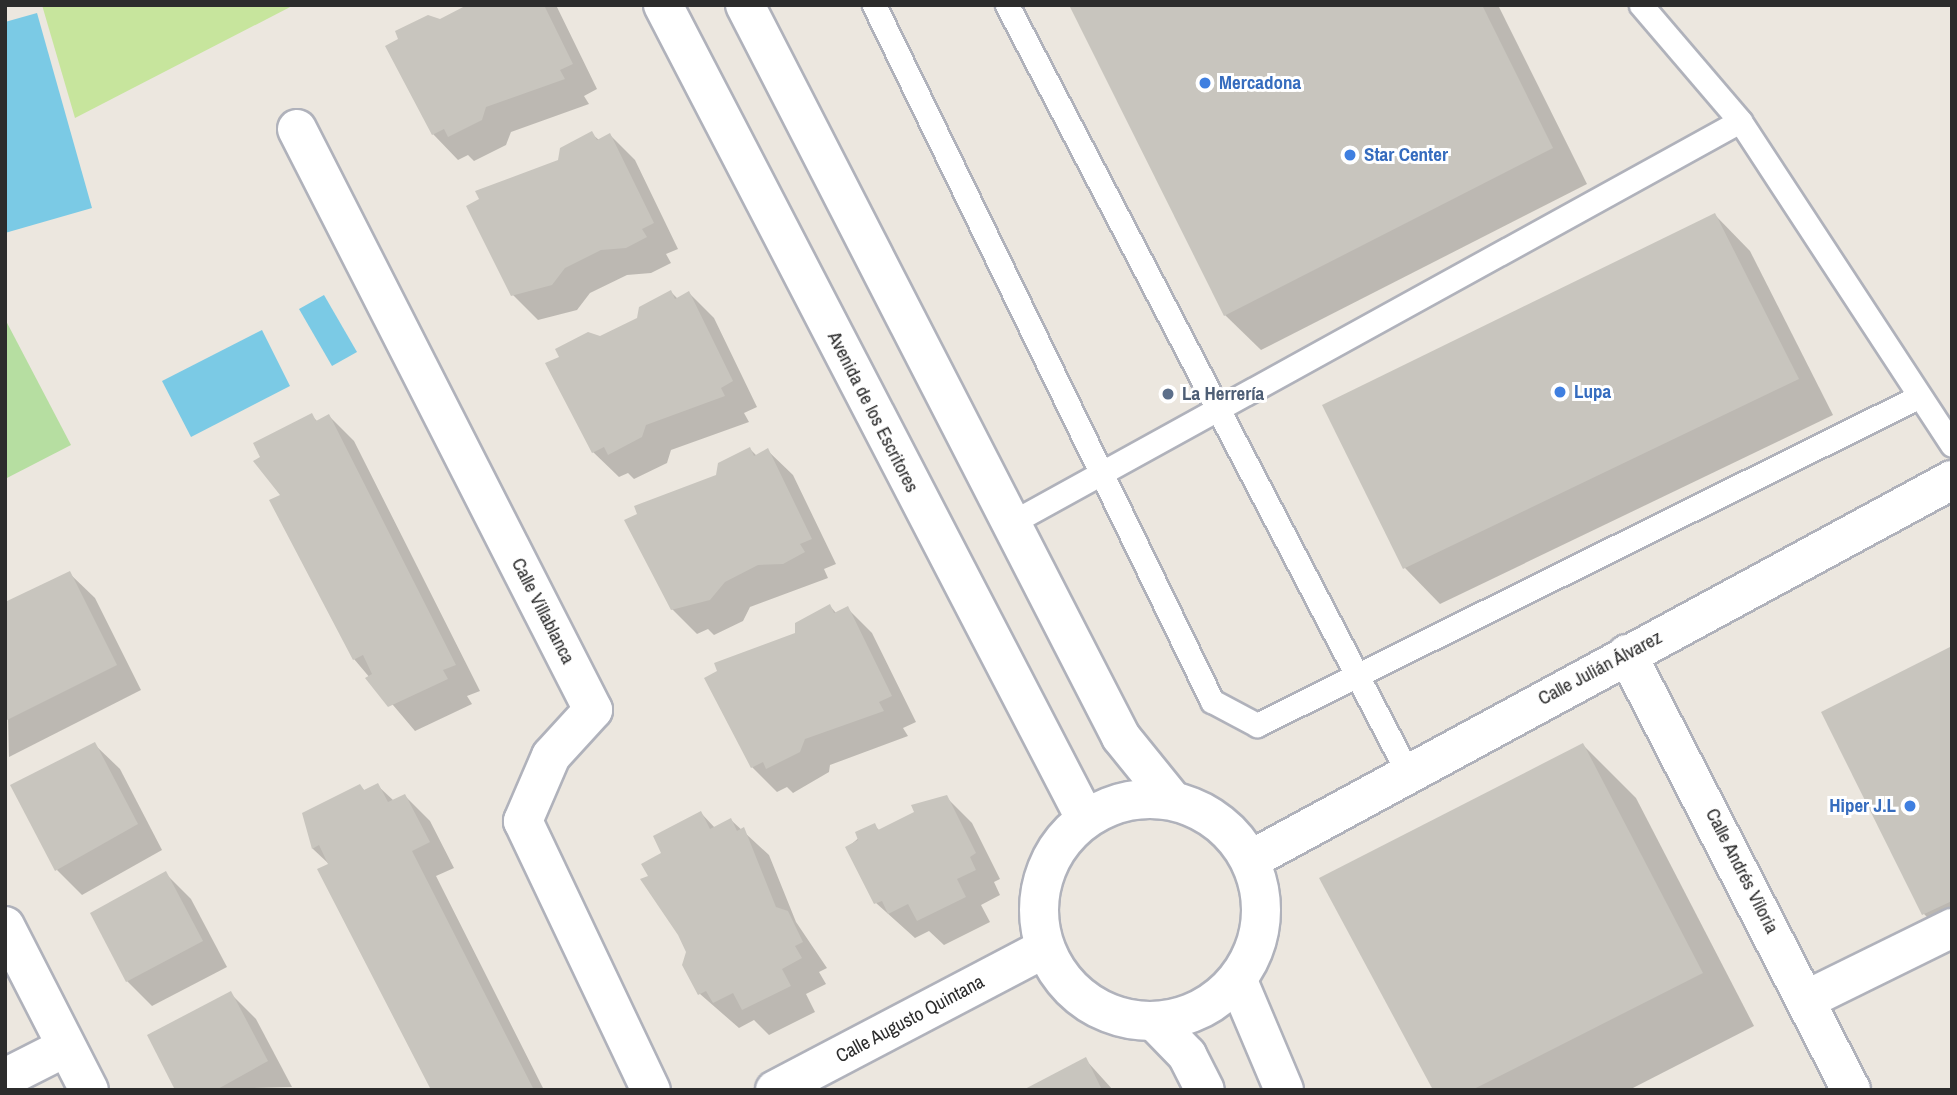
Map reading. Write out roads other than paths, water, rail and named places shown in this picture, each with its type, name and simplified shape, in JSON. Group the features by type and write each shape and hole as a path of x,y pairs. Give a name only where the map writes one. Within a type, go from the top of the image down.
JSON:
{"street":[{"name":"Avenida de los Escritores","path":"663,5 1085,818"},
{"path":"745,5 1121,737 1172,800"},
{"name":"Calle Villablanca","path":"297,129 593,709 551,756 523,821 652,1090"},
{"name":"Calle Julián Álvarez","path":"1250,860 1407,771 1952,480"},
{"name":"Calle Andrés Viloria","path":"1627,654 1808,999 1851,1090"},
{"path":"1126,800 1172,800 1218,821 1250,860 1262,901 1258,943 1238,981 1201,1010 1156,1023 1109,1014 1070,989 1044,949 1038,914 1043,877 1059,844 1085,818 1126,800"},
{"path":"5,926 89,1090"},
{"path":"1808,999 1952,928"},
{"name":"Calle Augusto Quintana","path":"775,1090 1044,949"},
{"path":"1238,981 1284,1090"},
{"path":"1156,1023 1187,1055 1205,1090"},
{"path":"5,1078 66,1047"}],"lane":[{"path":"874,5 1105,475 1212,701 1257,725 1353,673 1916,398"},
{"path":"1007,5 1214,413 1407,771"},
{"path":"1641,5 1740,121 1916,398 1952,445"},
{"path":"1011,523 1105,475 1740,121"}],"water":[{"path":"37,13 92,208 5,233 5,22"},
{"path":"324,295 357,352 332,366 299,309"},
{"path":"262,330 290,386 191,437 162,381"}],"place":[{"name":"Mercadona","path":"1205,83"},
{"name":"Star Center","path":"1350,155"},
{"name":"Lupa","path":"1560,392"},
{"name":"La Herrería","path":"1168,394"},
{"name":"Hiper J.L","path":"1910,806"}]}
